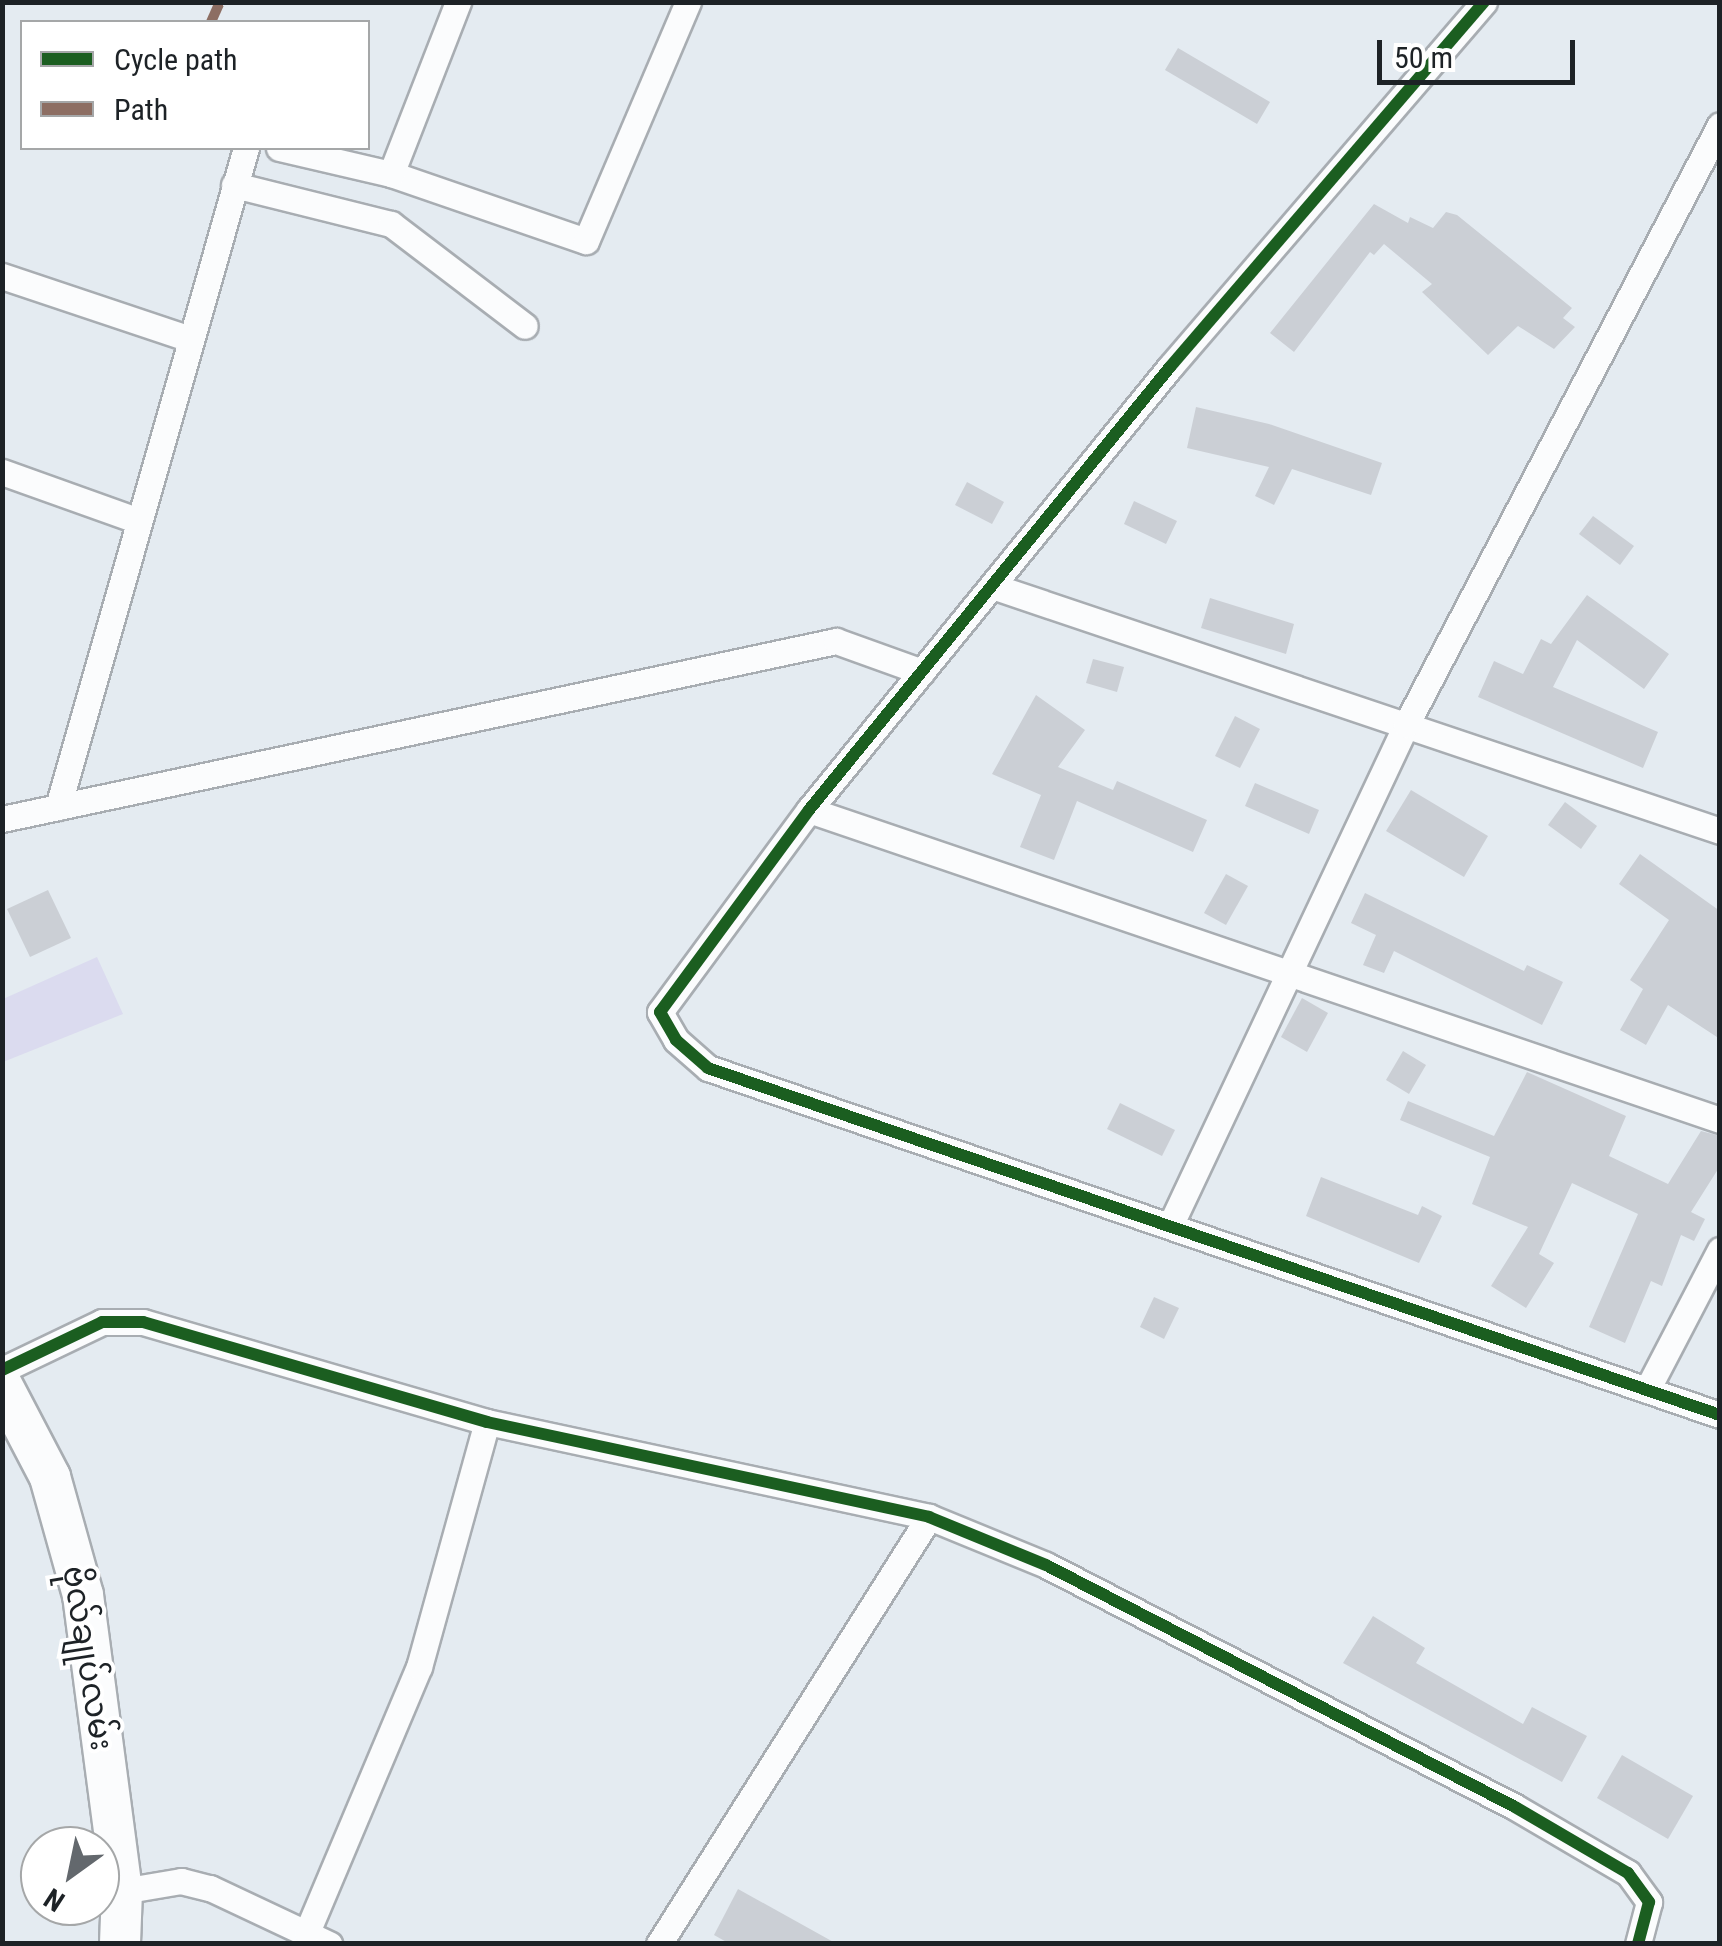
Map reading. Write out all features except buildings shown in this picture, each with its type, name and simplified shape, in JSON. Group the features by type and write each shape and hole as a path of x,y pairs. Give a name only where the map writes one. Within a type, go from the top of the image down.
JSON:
{"main road":[{"name":"ဗိုလ်ချုပ်လမ်း","path":"2,1385 50,1477 83,1595 122,1891 120,1944"}],"street":[{"path":"391,174 458,2"},
{"path":"288,150 391,174 586,241 688,2"},
{"path":"1484,2 1170,367 808,810 660,1012 676,1040 708,1068 1720,1415"},
{"path":"1170,1226 1406,725 1720,125"},
{"path":"58,807 187,338 245,150"},
{"path":"234,185 390,224 526,326"},
{"path":"2,276 187,338"},
{"path":"2,472 139,521"},
{"path":"992,586 1720,831"},
{"path":"2,819 836,641 922,672"},
{"path":"808,810 1720,1120"},
{"path":"1647,1390 1720,1250"},
{"path":"2,1370 102,1322 143,1322 488,1422 928,1517 1064,1574 1514,1807 1628,1874 1648,1902 1638,1944"},
{"path":"122,1891 196,1884 318,1938 419,1667 488,1422"},
{"path":"659,1944 928,1517"}],"shaded area":[{"path":"97,957 123,1014 3,1062 3,999"}],"marked path":[{"path":"212,20 220,2"}],"cycle path":[{"path":"1484,2 1170,367 809,810 660,1012 676,1040 708,1068 1720,1415"},
{"path":"2,1370 102,1322 143,1322 487,1422 929,1517 1046,1565 1515,1807 1628,1873 1649,1902 1638,1944"}]}
